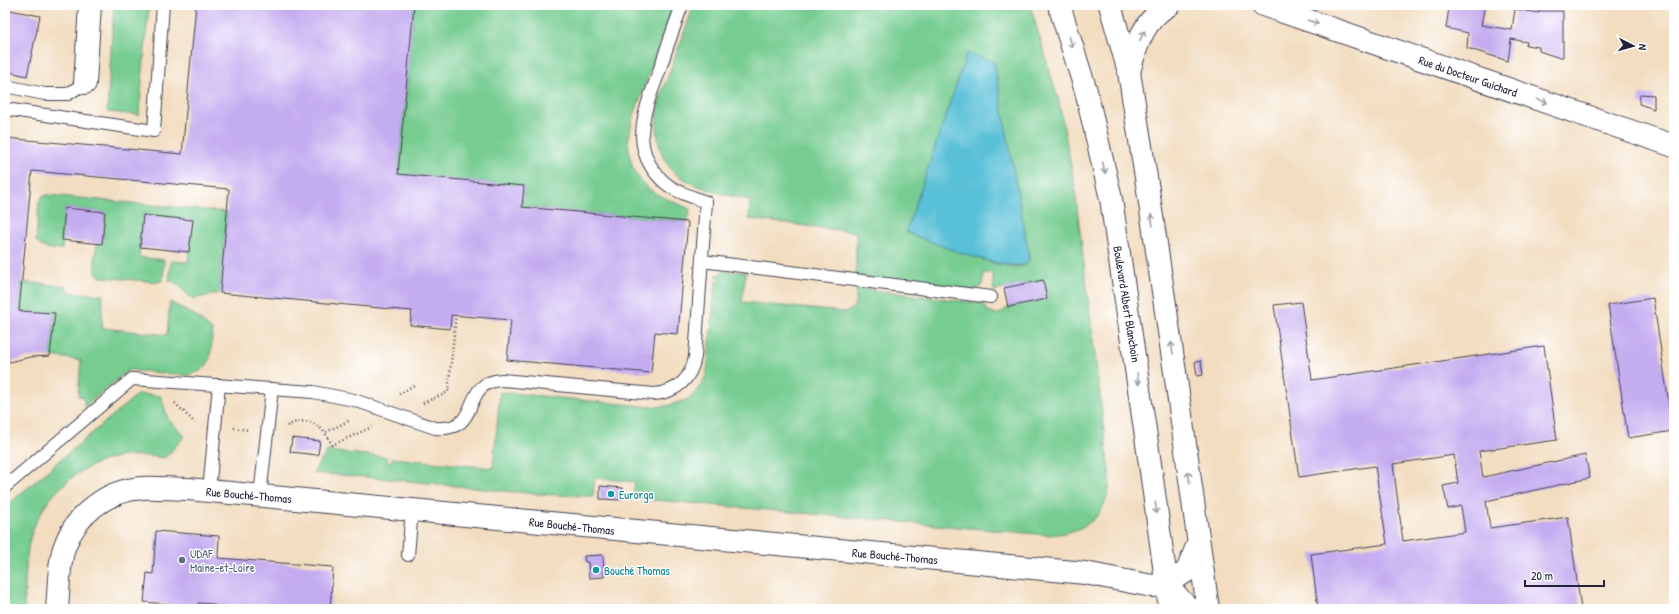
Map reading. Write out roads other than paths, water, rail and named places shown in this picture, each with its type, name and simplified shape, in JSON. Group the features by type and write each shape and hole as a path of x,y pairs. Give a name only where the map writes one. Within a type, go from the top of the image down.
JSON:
{"street":[{"path":"85,83 90,5"},
{"name":"Boulevard Albert Blanchoin","path":"1060,5 1086,91 1111,199 1146,433 1170,609"},
{"path":"1110,5 1129,72 1176,378 1208,609"},
{"path":"1129,72 1134,53 1147,25 1157,12 1169,5"},
{"name":"Rue du Docteur Guichard","path":"1263,5 1674,146"},
{"name":"Rue Bouché-Thomas","path":"57,609 60,566 64,549 71,532 82,517 95,505 109,496 120,492 142,488 208,491 1085,573 1152,586 1166,584"},
{"path":"1189,609 1166,584 1187,571 1198,544"}],"lane":[{"path":"5,109 154,131 163,5"},
{"path":"5,487 132,379 313,392 354,400 435,428 443,429 451,427 463,420 471,408 477,390 492,380 654,394 674,390 682,383 694,367 706,202 673,188 662,181 654,171 643,149 642,136 645,111 682,5"},
{"path":"5,86 45,94 68,94 85,83"},
{"path":"702,261 991,297"},
{"path":"208,491 219,385"},
{"path":"260,496 272,389"},
{"path":"408,555 412,510"}],"water":[{"path":"967,53 994,62 1029,256 1028,263 1019,265 988,261 906,232"}],"place":[{"name":"Eurorga","path":"611,494"},
{"name":"UDAF Maine-et-Loire","path":"182,560"},
{"name":"Bouché Thomas","path":"596,570"}]}
